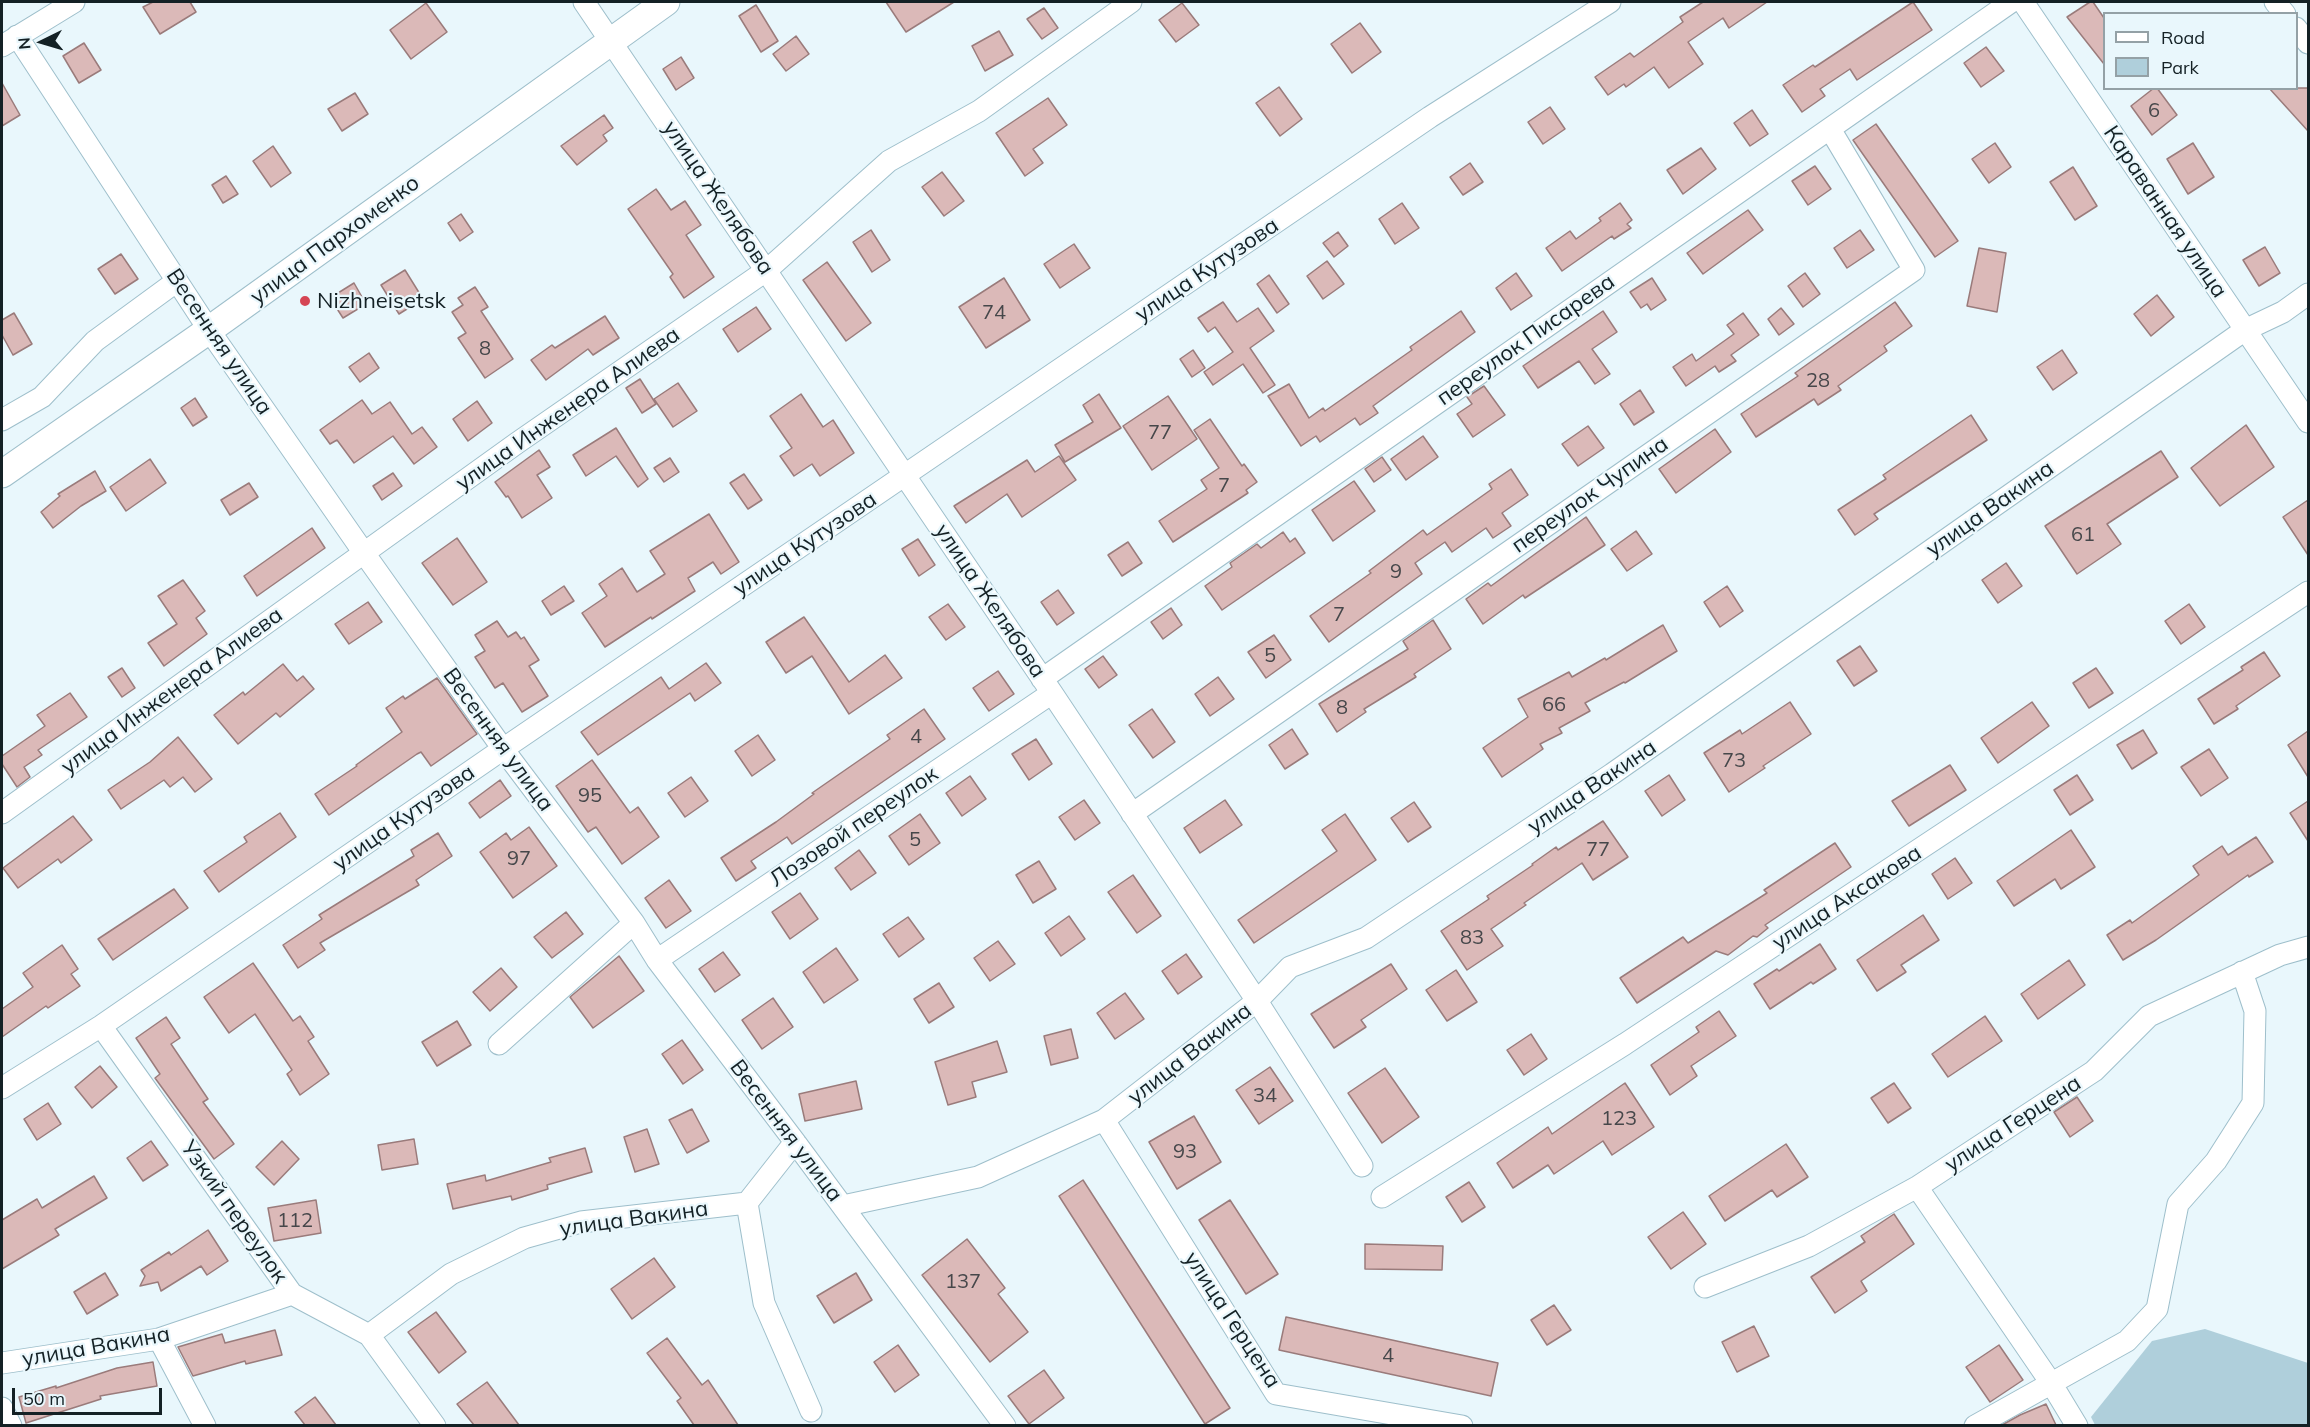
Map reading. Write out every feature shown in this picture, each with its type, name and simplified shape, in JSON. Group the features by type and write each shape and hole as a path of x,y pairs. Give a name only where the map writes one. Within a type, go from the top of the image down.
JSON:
{"main road":[{"name":"улица Пархоменко","path":"2,474 209,330 666,2"}],"street":[{"path":"9,41 74,2"},
{"name":"улица Желябова","path":"584,2 906,475 1257,1001 1362,1166"},
{"name":"улица Инженера Алиева","path":"2,813 517,443 767,270 889,160 979,111 1131,2"},
{"name":"улица Кутузова","path":"2,1088 101,1026 1430,117 1610,2"},
{"name":"переулок Писарева","path":"1047,686 2011,2"},
{"name":"Караванная улица","path":"2023,2 2308,422"},
{"path":"2298,30 2308,43"},
{"name":"Весенняя улица","path":"9,41 364,553 503,749 634,923 657,960 1005,1425"},
{"name":"переулок Чупина","path":"1132,814 1914,270 1830,129"},
{"path":"2,420 42,397 95,340 177,281"},
{"name":"улица Вакина","path":"843,1206 978,1177 1104,1120 1257,1001 1290,967 1366,938 1612,774 2245,330 2283,312 2308,294"},
{"name":"улица Аксакова","path":"1382,1197 1625,1044 2308,592"},
{"name":"Лозовой переулок","path":"657,960 1047,686"},
{"path":"498,1044 634,923"},
{"name":"улица Герцена","path":"1705,1287 1809,1246 1917,1186 2094,1071 2150,1016 2280,955 2308,946"},
{"path":"1975,1425 2127,1341 2157,1310 2178,1204 2216,1161 2253,1103 2255,1011 2242,972"},
{"name":"Узкий переулок","path":"101,1026 292,1294 369,1335 435,1425"},
{"name":"улица Герцена","path":"1104,1120 1276,1394 1462,1425"},
{"path":"795,1142 747,1203 764,1303 811,1412"},
{"path":"1917,1186 2077,1425"},
{"name":"улица Вакина","path":"369,1335 451,1274 524,1238 581,1222 747,1203"},
{"name":"улица Вакина","path":"2,1364 159,1339 292,1294"},
{"path":"159,1339 205,1425"},
{"path":"2,1408 11,1425"}],"green space":[{"path":"2205,1329 2308,1363 2308,1425 2095,1425 2091,1417 2152,1341"}],"building":[{"path":"153,2 190,2 196,12 160,34 143,7"},
{"path":"886,2 954,2 906,32"},
{"path":"1703,2 1767,2 1729,28 1723,18 1688,42 1703,64 1669,88 1654,67 1626,87 1624,84 1608,95 1595,77 1630,53 1634,57 1683,22 1680,17"},
{"path":"1913,2 1932,30 1857,80 1850,69 1820,89 1825,96 1802,112 1783,85 1813,65 1815,67"},
{"path":"2093,2 2103,17 2103,63 2067,17"},
{"path":"426,3 447,32 411,59 390,30"},
{"path":"1182,3 1199,25 1176,42 1159,20"},
{"path":"756,5 778,41 761,52 739,16"},
{"path":"1044,8 1058,28 1042,39 1027,19"},
{"path":"1360,23 1381,52 1352,73 1331,44"},
{"path":"999,31 1013,55 985,71 972,46"},
{"path":"796,36 809,54 786,71 773,54"},
{"path":"84,43 101,70 79,83 63,56"},
{"path":"1986,47 2004,71 1981,87 1964,63"},
{"path":"681,57 694,78 676,90 663,69"},
{"path":"2,83 20,115 2,126"},
{"path":"1279,87 1302,119 1280,136 1256,103"},
{"path":"2308,88 2308,131 2271,90"},
{"path":"2151,90 2158,90 2177,115 2152,135 2131,106"},
{"path":"355,93 368,114 342,131 328,109"},
{"path":"1048,98 1067,125 1033,149 1043,163 1025,176 996,133"},
{"path":"1550,107 1565,129 1543,144 1528,122"},
{"path":"1752,110 1768,134 1750,146 1734,123"},
{"path":"604,115 613,128 603,135 607,141 577,165 561,146"},
{"path":"1876,124 1958,241 1935,257 1853,140"},
{"path":"1995,143 2011,167 1989,183 1972,159"},
{"path":"2193,143 2214,177 2188,194 2167,159"},
{"path":"273,146 291,173 271,187 253,161"},
{"path":"1701,148 1716,169 1683,194 1667,170"},
{"path":"1470,163 1483,182 1463,195 1450,177"},
{"path":"1815,166 1831,189 1808,205 1792,181"},
{"path":"2073,167 2097,206 2075,220 2050,182"},
{"path":"942,172 964,201 944,216 922,187"},
{"path":"226,176 238,194 223,203 212,185"},
{"path":"656,189 671,210 685,201 701,225 686,235 714,277 684,298 670,277 673,274 628,209"},
{"path":"1402,203 1419,228 1395,244 1379,219"},
{"path":"1620,203 1632,220 1627,224 1631,228 1614,239 1612,236 1562,271 1546,248 1570,231 1576,239 1601,221 1599,218"},
{"path":"1748,210 1763,230 1703,274 1687,253"},
{"path":"461,214 473,232 460,241 448,223"},
{"path":"871,230 890,260 872,272 853,242"},
{"path":"1860,230 1874,250 1847,268 1834,248"},
{"path":"1338,232 1348,246 1334,257 1323,243"},
{"path":"1074,244 1090,268 1060,288 1044,264"},
{"path":"2265,247 2280,273 2259,286 2243,260"},
{"path":"1979,248 2006,253 1997,312 1967,306"},
{"path":"121,254 138,279 115,294 98,269"},
{"path":"1327,261 1344,284 1323,299 1307,276"},
{"path":"827,262 871,323 846,341 803,280"},
{"path":"405,270 423,299 399,314 381,285"},
{"path":"1516,273 1532,296 1511,310 1496,288"},
{"path":"1805,273 1820,294 1803,307 1788,286"},
{"path":"1269,275 1289,304 1277,313 1257,284"},
{"path":"1004,278 1030,320 986,348 959,307"},
{"path":"1652,278 1666,300 1651,310 1647,304 1641,308 1630,292"},
{"path":"354,283 366,304 343,318 330,298"},
{"path":"475,287 488,307 481,311 513,359 485,378 458,338 466,333 452,312 463,305 458,298"},
{"path":"2157,295 2174,317 2151,336 2134,314"},
{"path":"1223,302 1237,322 1258,308 1274,331 1250,348 1275,385 1263,393 1243,364 1213,385 1204,372 1233,352 1215,327 1208,332 1198,318"},
{"path":"1895,302 1912,326 1884,346 1887,351 1838,386 1841,390 1818,405 1814,399 1756,437 1741,414 1798,376 1795,373"},
{"path":"756,307 771,329 738,352 723,329"},
{"path":"1781,308 1794,324 1779,335 1768,319"},
{"path":"1461,311 1475,332 1373,406 1378,413 1360,425 1355,418 1320,442 1316,436 1301,446 1268,396 1289,384 1309,418 1323,408 1325,411 1412,350 1410,347"},
{"path":"1603,311 1617,332 1592,349 1610,374 1595,384 1579,361 1538,388 1523,366"},
{"path":"14,313 32,344 13,355 2,335 2,320"},
{"path":"1743,313 1759,335 1731,355 1736,361 1719,372 1715,366 1686,386 1673,367 1692,354 1696,361 1734,334 1727,325"},
{"path":"605,316 619,338 593,355 588,349 546,380 531,360 552,345 555,348"},
{"path":"1193,350 1205,368 1192,377 1180,359"},
{"path":"2062,350 2077,373 2053,390 2037,367"},
{"path":"369,353 379,368 360,382 349,367"},
{"path":"640,379 656,404 642,413 626,388"},
{"path":"678,383 697,411 673,427 654,399"},
{"path":"1484,386 1505,415 1473,437 1457,414 1472,404 1467,397"},
{"path":"1640,390 1654,412 1634,425 1620,404"},
{"path":"801,394 823,427 833,420 854,453 820,476 812,464 794,476 780,456 792,448 770,416"},
{"path":"1099,394 1121,428 1065,462 1055,445 1093,422 1083,405"},
{"path":"1168,396 1197,439 1152,470 1123,426"},
{"path":"195,398 207,417 193,426 181,408"},
{"path":"362,400 372,414 390,402 412,434 422,427 437,447 414,464 393,436 354,463 337,440 330,444 320,430"},
{"path":"477,401 492,423 468,441 453,419"},
{"path":"1971,415 1987,440 1874,514 1878,519 1855,535 1838,510 1886,479 1883,475"},
{"path":"1210,419 1242,466 1244,464 1257,482 1246,490 1248,493 1173,542 1159,521 1207,489 1201,480 1219,468 1194,430"},
{"path":"2246,425 2274,467 2220,506 2191,468"},
{"path":"1588,426 1604,448 1578,466 1562,444"},
{"path":"616,428 648,479 638,487 616,456 586,476 573,455"},
{"path":"1715,429 1731,452 1676,493 1659,469"},
{"path":"1423,436 1438,457 1406,480 1391,459"},
{"path":"539,450 550,467 537,475 552,498 522,518 508,496 506,497 495,482"},
{"path":"2161,451 2178,477 2107,524 2121,544 2077,574 2045,526"},
{"path":"1059,456 1076,480 1022,517 1007,494 966,523 954,506 1027,460 1035,472"},
{"path":"1382,457 1391,470 1374,482 1365,469"},
{"path":"670,458 679,472 664,482 654,468"},
{"path":"150,459 166,483 126,511 110,487"},
{"path":"1511,469 1528,495 1502,513 1511,526 1493,538 1486,528 1452,552 1445,542 1415,563 1422,574 1329,642 1310,616 1371,573 1369,571 1423,530 1427,535 1492,489 1489,484"},
{"path":"95,471 106,491 81,506 53,528 41,512 60,496 58,494"},
{"path":"393,473 402,486 382,500 373,486"},
{"path":"744,474 762,500 748,509 730,483"},
{"path":"1354,481 1375,511 1333,541 1312,510"},
{"path":"249,483 258,497 230,515 221,500"},
{"path":"2308,500 2308,555 2283,517"},
{"path":"709,514 739,562 721,574 713,562 688,578 695,591 605,647 582,613 607,596 599,584 622,568 637,592 665,574 650,551"},
{"path":"1586,517 1605,545 1525,598 1523,595 1483,624 1466,599 1488,583 1491,586"},
{"path":"312,528 325,548 257,596 244,576"},
{"path":"1636,531 1652,554 1627,571 1611,549"},
{"path":"1283,532 1290,542 1295,538 1305,553 1222,610 1205,586 1232,567 1230,563 1257,544 1261,548"},
{"path":"457,538 487,582 453,605 422,563"},
{"path":"918,539 935,565 919,576 902,549"},
{"path":"1128,542 1142,563 1122,576 1108,555"},
{"path":"2006,563 2022,586 1998,603 1982,580"},
{"path":"183,580 205,611 196,618 207,634 164,666 148,643 177,624 158,596"},
{"path":"564,586 574,601 551,615 542,601"},
{"path":"1727,586 1743,611 1720,627 1704,602"},
{"path":"1058,590 1074,613 1057,625 1041,602"},
{"path":"368,602 382,622 349,644 335,624"},
{"path":"948,604 965,627 946,640 929,617"},
{"path":"2189,604 2205,627 2181,644 2165,621"},
{"path":"1171,608 1182,625 1163,639 1151,622"},
{"path":"804,617 849,682 885,655 902,678 849,714 812,656 786,673 766,642"},
{"path":"1433,620 1451,649 1414,674 1416,677 1364,709 1366,712 1337,732 1319,704 1408,649 1403,641"},
{"path":"497,621 508,637 516,632 521,639 524,637 539,660 529,666 548,696 522,712 503,683 495,688 475,657 485,651 475,635"},
{"path":"1663,625 1677,651 1625,683 1585,703 1590,711 1559,728 1562,733 1540,744 1543,749 1502,777 1483,748 1528,717 1518,699 1569,672 1572,677 1605,658 1606,660"},
{"path":"1274,635 1291,660 1266,678 1248,652"},
{"path":"1860,646 1877,671 1854,686 1837,661"},
{"path":"2264,652 2280,676 2236,706 2238,709 2214,724 2198,699 2243,670 2241,667"},
{"path":"1103,656 1117,675 1099,688 1085,669"},
{"path":"706,663 721,683 695,701 690,693 598,755 581,732 661,677 669,689"},
{"path":"283,664 297,681 303,676 314,689 280,717 276,713 238,744 214,715 243,692 245,695"},
{"path":"122,668 135,688 122,697 108,677"},
{"path":"2096,668 2113,693 2089,708 2073,683"},
{"path":"998,671 1014,694 989,711 973,688"},
{"path":"1218,677 1234,699 1210,716 1195,694"},
{"path":"437,678 477,734 431,766 421,752 417,754 329,815 315,794 402,732 386,708 403,696 405,699"},
{"path":"70,693 87,717 38,750 42,755 24,767 30,777 17,787 2,764 2,756 45,726 37,715"},
{"path":"1790,702 1811,734 1729,792 1704,753 1740,730 1742,734"},
{"path":"2032,702 2049,726 1998,763 1981,738"},
{"path":"924,709 945,739 792,844 787,837 751,861 756,868 736,881 721,858 776,822 814,794 812,793 890,739 887,735"},
{"path":"1152,709 1175,742 1153,758 1129,725"},
{"path":"1292,729 1308,754 1285,769 1269,745"},
{"path":"2143,730 2157,753 2132,769 2117,745"},
{"path":"2308,731 2308,777 2288,745"},
{"path":"758,735 775,760 752,776 735,751"},
{"path":"178,737 212,779 195,792 183,777 170,787 164,780 121,809 108,790 150,762"},
{"path":"1036,739 1052,764 1029,780 1012,754"},
{"path":"2209,749 2228,778 2201,796 2181,767"},
{"path":"592,760 630,813 638,807 659,837 622,864 596,827 588,832 556,786"},
{"path":"1950,765 1966,790 1909,826 1892,801"},
{"path":"1669,775 1685,800 1662,816 1645,791"},
{"path":"2077,775 2093,800 2070,815 2054,790"},
{"path":"970,776 986,799 962,816 946,793"},
{"path":"691,777 708,801 685,817 668,793"},
{"path":"500,780 511,796 480,818 469,803"},
{"path":"1084,800 1100,823 1075,840 1059,817"},
{"path":"1225,800 1242,825 1200,853 1184,828"},
{"path":"2308,801 2308,841 2290,813"},
{"path":"1414,802 1431,827 1408,842 1391,818"},
{"path":"280,813 296,837 219,892 204,871 247,842 244,837"},
{"path":"920,814 940,843 909,865 889,836"},
{"path":"1345,814 1376,860 1254,943 1238,920 1337,851 1322,830"},
{"path":"73,816 92,840 61,863 58,859 18,888 3,868"},
{"path":"1603,821 1628,857 1593,880 1582,863 1524,903 1526,905 1491,929 1503,946 1467,970 1441,931 1489,899 1487,896 1556,847 1558,850"},
{"path":"529,827 557,866 513,898 480,852 506,833 511,840"},
{"path":"2071,830 2095,867 2061,889 2055,879 2014,906 1997,881"},
{"path":"438,833 452,856 416,880 419,885 320,943 325,950 298,968 283,945 322,919 319,915 414,856 411,850"},
{"path":"2256,837 2273,862 2249,877 2248,875 2156,940 2123,960 2107,935 2130,920 2132,923 2199,875 2193,866 2222,846 2228,855"},
{"path":"1835,843 1851,867 1765,925 1768,928 1757,937 1753,936 1728,955 1716,951 1637,1003 1620,978 1683,937 1688,943 1767,893 1764,890"},
{"path":"859,850 876,873 851,890 835,868"},
{"path":"1955,858 1972,883 1948,899 1932,874"},
{"path":"1039,861 1056,889 1033,903 1016,875"},
{"path":"1133,875 1161,916 1137,933 1108,892"},
{"path":"669,880 691,911 666,928 645,898"},
{"path":"174,889 188,908 113,960 98,939"},
{"path":"800,893 818,919 790,939 772,912"},
{"path":"566,912 583,934 552,958 534,937"},
{"path":"1923,915 1939,940 1901,965 1906,972 1877,991 1857,960"},
{"path":"1069,916 1085,939 1061,956 1045,933"},
{"path":"908,917 924,939 899,957 883,934"},
{"path":"998,941 1015,964 990,981 974,958"},
{"path":"1820,944 1836,969 1813,984 1811,982 1770,1009 1754,984 1777,969 1779,971"},
{"path":"62,945 78,969 71,974 80,986 48,1008 46,1006 2,1037 2,1009 33,987 23,973"},
{"path":"836,948 858,980 824,1003 803,972"},
{"path":"723,952 740,975 715,992 699,969"},
{"path":"1186,954 1202,977 1178,994 1162,971"},
{"path":"619,956 644,991 593,1028 570,997"},
{"path":"2069,960 2085,985 2038,1019 2021,994"},
{"path":"253,963 293,1021 300,1016 314,1037 308,1041 329,1074 300,1095 287,1074 292,1070 255,1014 229,1033 204,997"},
{"path":"1391,964 1407,989 1361,1020 1366,1027 1334,1048 1311,1014"},
{"path":"501,968 517,987 490,1011 473,992"},
{"path":"1456,970 1477,1002 1447,1021 1426,990"},
{"path":"939,983 954,1007 929,1023 914,999"},
{"path":"1125,993 1144,1019 1115,1039 1097,1013"},
{"path":"773,998 793,1027 762,1049 742,1020"},
{"path":"1719,1011 1736,1036 1691,1066 1697,1076 1670,1095 1651,1065 1699,1032 1696,1027"},
{"path":"1985,1016 2002,1041 1948,1077 1932,1054"},
{"path":"166,1017 180,1038 171,1044 208,1099 203,1102 234,1144 214,1159 155,1078 160,1074 136,1038"},
{"path":"457,1021 471,1045 437,1066 422,1042"},
{"path":"1071,1029 1078,1058 1051,1065 1044,1036"},
{"path":"1531,1034 1547,1059 1524,1075 1507,1050"},
{"path":"682,1040 703,1070 683,1084 662,1054"},
{"path":"997,1041 1007,1072 972,1082 976,1097 948,1105 935,1062"},
{"path":"100,1066 117,1087 92,1108 75,1087"},
{"path":"1270,1067 1293,1101 1259,1124 1236,1090"},
{"path":"1385,1068 1419,1117 1382,1143 1348,1093"},
{"path":"856,1081 862,1109 805,1121 799,1094"},
{"path":"1625,1083 1654,1127 1612,1155 1603,1141 1554,1174 1548,1165 1513,1188 1497,1163 1548,1127 1552,1134"},
{"path":"1894,1083 1911,1108 1888,1123 1871,1098"},
{"path":"2077,1097 2093,1121 2070,1137 2054,1112"},
{"path":"48,1103 61,1124 37,1140 24,1119"},
{"path":"692,1109 709,1141 687,1153 669,1120"},
{"path":"1194,1116 1221,1162 1177,1189 1149,1142"},
{"path":"647,1129 659,1164 635,1172 624,1137"},
{"path":"414,1139 418,1164 382,1170 378,1145"},
{"path":"151,1141 168,1165 143,1181 127,1158"},
{"path":"282,1141 299,1159 274,1185 256,1167"},
{"path":"1786,1144 1808,1177 1777,1197 1772,1190 1725,1221 1709,1196"},
{"path":"585,1148 592,1172 547,1185 548,1189 512,1200 511,1196 453,1209 447,1184 485,1175 486,1181 551,1162 549,1158"},
{"path":"94,1176 107,1198 55,1229 59,1235 2,1269 2,1220 37,1199 42,1208"},
{"path":"1083,1180 1230,1408 1205,1424 1059,1196"},
{"path":"1469,1182 1485,1207 1462,1222 1446,1197"},
{"path":"316,1200 321,1233 274,1241 268,1208"},
{"path":"1230,1200 1278,1274 1246,1294 1199,1220"},
{"path":"1683,1212 1706,1244 1671,1269 1648,1237"},
{"path":"1894,1214 1914,1244 1861,1281 1867,1291 1835,1313 1811,1277 1865,1242 1861,1236"},
{"path":"208,1230 228,1261 207,1275 201,1266 161,1291 158,1282 140,1286 145,1276 141,1270 169,1252 171,1255"},
{"path":"967,1239 1005,1288 998,1294 1028,1332 990,1362 922,1275"},
{"path":"1365,1244 1443,1246 1442,1270 1365,1269"},
{"path":"654,1258 675,1287 632,1319 611,1289"},
{"path":"105,1273 118,1295 87,1314 74,1292"},
{"path":"856,1273 872,1300 834,1323 817,1296"},
{"path":"1554,1305 1571,1330 1547,1345 1531,1320"},
{"path":"436,1312 466,1352 439,1373 408,1332"},
{"path":"1286,1317 1498,1363 1491,1396 1279,1350"},
{"path":"1754,1326 1769,1356 1737,1372 1722,1342"},
{"path":"275,1330 282,1355 246,1364 245,1361 193,1376 178,1347 222,1334 225,1343"},
{"path":"667,1338 702,1385 708,1380 738,1425 694,1425 677,1401 681,1398 647,1353"},
{"path":"898,1345 919,1375 895,1392 874,1362"},
{"path":"1999,1345 2023,1380 1990,1402 1966,1367"},
{"path":"153,1362 157,1386 100,1396 101,1399 26,1423 19,1397 56,1386 56,1388 117,1368"},
{"path":"1044,1370 1064,1398 1029,1424 1008,1396"},
{"path":"487,1382 519,1425 474,1425 457,1404"},
{"path":"315,1397 336,1425 305,1425 295,1412"},
{"path":"2046,1404 2056,1425 2002,1425 2020,1415"}],"place":[{"name":"Nizhneisetsk","path":"305,301"}]}
